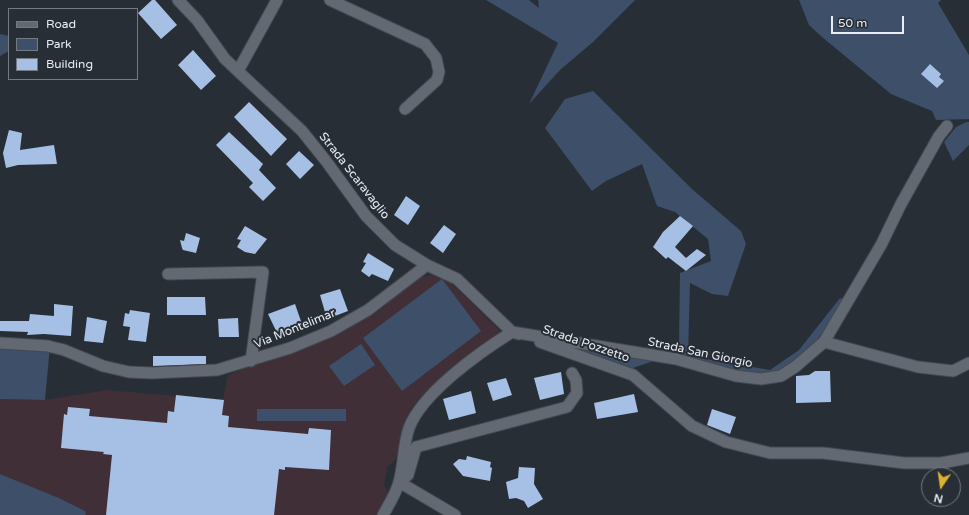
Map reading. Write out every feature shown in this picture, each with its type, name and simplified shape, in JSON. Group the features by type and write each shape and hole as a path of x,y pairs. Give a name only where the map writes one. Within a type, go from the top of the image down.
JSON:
{"street":[{"name":"Strada Scaravaglio","path":"178,0 197,20 225,59 302,131 366,216 395,245 427,265 457,278 512,332"},
{"path":"238,71 278,0"},
{"path":"330,0 425,44 436,58 440,72 437,80 405,109"},
{"name":"Strada San Giorgio","path":"512,332 676,359 736,376 762,379 781,376 824,342 861,282 905,197 939,136 947,126"},
{"name":"Via Montelimar","path":"0,343 48,346 64,350 103,366 128,372 152,373 217,370 251,361 331,331 368,310 427,265"},
{"name":"Via Montelimar","path":"168,274 263,272 251,361"},
{"path":"383,515 399,482 408,429 416,412 455,373 485,349 512,332"},
{"name":"Strada Pozzetto","path":"512,332 633,375 692,426 726,442 770,453 823,452 904,463 941,463 969,458"},
{"path":"824,342 918,367 953,371 969,363"},
{"path":"399,482 408,475 416,447 567,407 577,393 576,380 572,373"},
{"path":"399,482 454,515"}],"shaded area":[{"path":"430,275 446,280 456,288 503,334 453,371 413,406 403,427 396,459 387,467 384,486 391,496 378,515 86,515 85,511 59,498 0,474 0,399 45,400 107,390 223,400 228,375 350,327 378,312 402,290 420,278"}],"green space":[{"path":"486,0 529,0 539,8 538,0 635,0 593,42 560,70 529,104 558,43"},
{"path":"799,0 941,0 938,3 969,55 969,119 936,120 932,111 891,94 809,25"},
{"path":"0,34 8,36 8,52 0,56"},
{"path":"593,91 692,189 741,231 746,244 728,296 712,294 690,283 688,356 770,370 799,350 840,298 845,300 811,349 782,371 752,374 671,355 630,369 566,346 539,331 662,350 679,345 680,273 711,261 708,239 675,212 657,206 642,164 606,181 592,191 545,128 565,99"},
{"path":"969,122 969,145 953,161 944,142 956,127"},
{"path":"442,279 481,331 402,391 363,338"},
{"path":"0,343 50,346 45,400 0,399"},
{"path":"361,344 375,365 344,386 329,366"},
{"path":"257,409 346,409 346,421 257,421"},
{"path":"0,474 59,498 85,511 86,515 0,515"}],"building":[{"path":"152,0 155,0 177,25 161,39 138,13"},
{"path":"193,50 216,76 201,90 178,65"},
{"path":"930,64 941,74 939,77 944,81 937,88 921,74"},
{"path":"249,102 287,139 271,156 234,117"},
{"path":"9,130 22,133 20,150 54,145 57,164 18,165 6,168 3,153"},
{"path":"229,132 263,164 259,170 276,188 263,201 249,187 253,183 216,145"},
{"path":"299,151 314,165 300,179 286,164"},
{"path":"406,196 420,206 408,225 394,215"},
{"path":"680,216 693,226 675,247 686,258 697,249 706,255 686,271 668,257 666,259 653,247 663,232"},
{"path":"444,225 456,234 443,253 430,243"},
{"path":"245,226 267,239 255,254 245,252 237,247 241,240 237,239"},
{"path":"186,233 200,238 196,253 183,250 182,248 180,240 184,241"},
{"path":"368,253 394,269 388,281 372,274 369,277 361,271 366,263 363,262"},
{"path":"340,289 348,311 327,319 320,295"},
{"path":"167,297 205,297 206,315 167,315"},
{"path":"54,304 73,306 71,336 44,334 27,335 28,332 0,331 0,321 29,321 30,314 54,316"},
{"path":"295,304 303,327 279,337 268,314"},
{"path":"130,310 150,313 146,342 128,340 130,327 123,326 125,313 129,314"},
{"path":"87,317 107,321 103,343 84,341"},
{"path":"238,318 239,337 219,337 218,319"},
{"path":"153,356 206,356 206,364 153,366"},
{"path":"815,371 830,371 831,402 796,403 796,376 809,375"},
{"path":"561,372 564,394 540,400 534,378"},
{"path":"506,378 512,395 493,401 487,383"},
{"path":"471,391 476,413 449,420 443,399"},
{"path":"634,394 638,412 597,419 594,403"},
{"path":"176,395 224,400 222,415 229,416 228,427 308,434 309,428 331,430 329,470 285,467 285,470 279,469 274,515 106,515 112,455 103,454 104,452 61,448 64,414 67,415 68,407 90,409 89,416 167,423 168,411 174,412"},
{"path":"712,409 736,417 730,434 707,425"},
{"path":"467,456 491,462 490,467 492,468 490,481 463,476 453,464 459,459 466,460"},
{"path":"519,467 535,468 534,484 543,499 528,508 524,501 516,498 509,499 506,482 518,478"}]}
